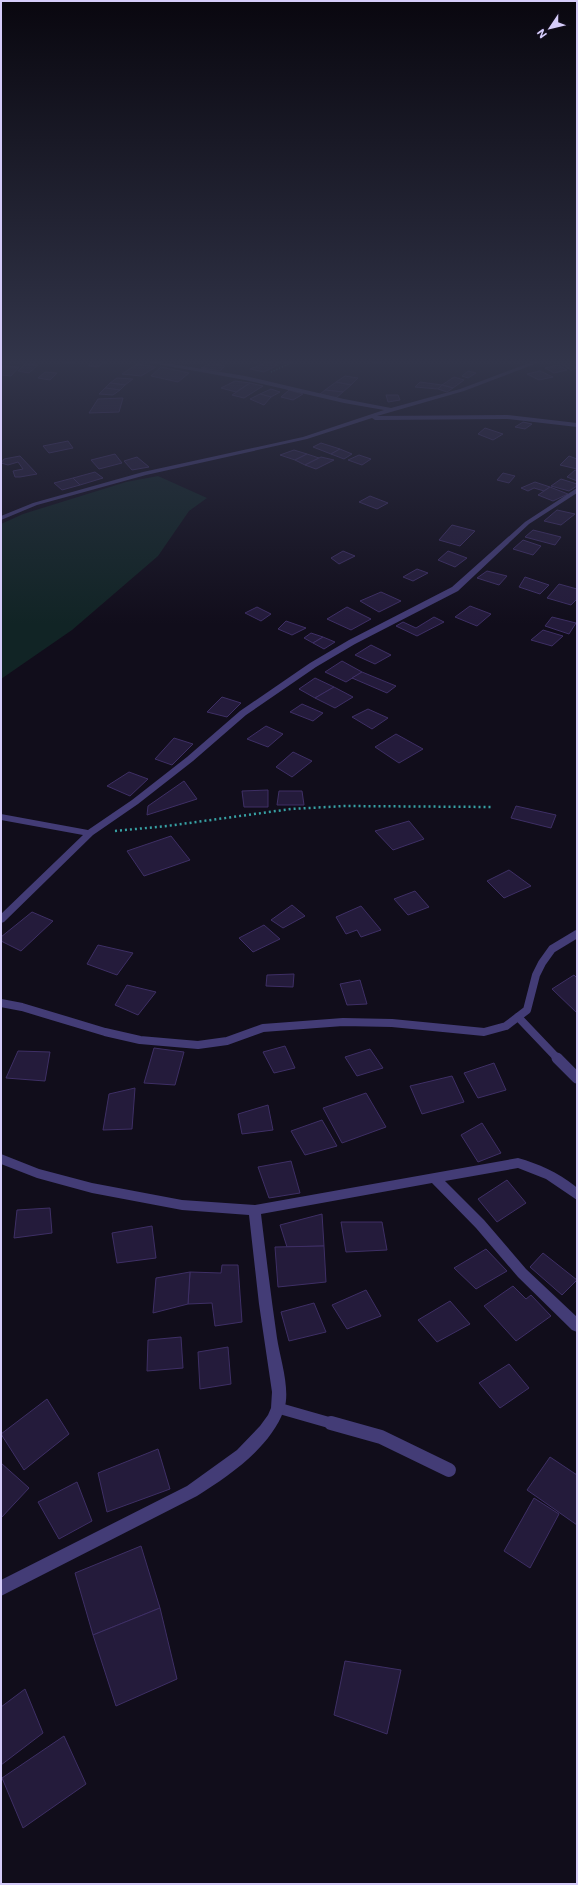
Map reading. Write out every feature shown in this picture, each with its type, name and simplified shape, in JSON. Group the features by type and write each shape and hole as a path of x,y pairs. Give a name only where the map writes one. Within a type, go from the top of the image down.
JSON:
{"street":[{"path":"1,518 35,504 109,482 262,448"},
{"path":"1,920 55,866 90,834 184,764 243,713 269,694 352,642 455,589 527,523 577,490"},
{"path":"1,817 90,834"},
{"path":"1,1160 37,1173 92,1188 182,1205 254,1210 518,1163 546,1172 561,1181 577,1195"},
{"path":"433,1177 480,1224 522,1273 577,1326"},
{"path":"1,1588 192,1491 214,1478 243,1453 268,1428 278,1408 278,1386 265,1303 254,1210"}],"lane":[{"path":"1,1003 22,1007 105,1032 140,1040 198,1045 227,1041 263,1028 366,1021 479,1032 506,1026 527,1010 532,999 533,986 542,963 552,949 577,934"},
{"path":"518,1017 577,1078"},
{"path":"278,1408 381,1437 449,1470"}],"path":[{"path":"90,834 167,826 291,809 345,806 492,807"}],"green space":[{"path":"158,476 207,498 189,511 158,556 72,630 1,679 1,524 23,514 126,482"}],"building":[{"path":"45,448 73,448 49,453"},
{"path":"315,448 340,449 331,454"},
{"path":"340,449 352,454 344,459 331,454"},
{"path":"294,450 307,454 295,460 280,455"},
{"path":"115,454 122,463 99,469 91,460"},
{"path":"307,454 319,458 305,465 295,460"},
{"path":"359,455 371,459 362,465 348,460"},
{"path":"20,456 37,474 15,477 13,471 23,469 18,462 8,465 1,463 4,459"},
{"path":"569,456 577,459 577,469 560,465"},
{"path":"137,457 149,467 132,470 124,461"},
{"path":"321,457 334,460 316,469 305,465"},
{"path":"575,470 577,471 577,481 567,477"},
{"path":"95,472 103,478 80,485 73,478"},
{"path":"503,473 515,476 509,483 497,480"},
{"path":"73,478 80,485 62,490 54,483"},
{"path":"561,479 577,484 577,486 569,491 551,486"},
{"path":"535,482 550,487 544,491 534,488 528,491 521,488"},
{"path":"550,487 568,494 553,501 538,495"},
{"path":"370,496 388,503 377,509 359,502"},
{"path":"557,510 575,514 561,525 544,521"},
{"path":"452,525 475,531 460,546 439,540"},
{"path":"533,530 561,537 555,545 525,537"},
{"path":"523,540 541,546 533,555 513,549"},
{"path":"343,551 355,556 339,564 331,558"},
{"path":"448,551 467,558 455,567 438,560"},
{"path":"417,569 428,573 413,581 403,577"},
{"path":"487,571 507,576 499,585 477,578"},
{"path":"525,577 549,585 540,594 519,587"},
{"path":"559,584 577,589 577,599 571,605 547,598"},
{"path":"381,592 401,601 379,612 360,601"},
{"path":"470,606 491,614 477,626 455,617"},
{"path":"257,607 271,614 261,621 245,613"},
{"path":"347,607 371,619 351,630 327,619"},
{"path":"434,617 444,622 417,636 396,626 403,622 416,628"},
{"path":"552,617 576,623 569,634 545,626"},
{"path":"286,621 306,628 292,635 278,629"},
{"path":"543,630 563,636 552,646 531,640"},
{"path":"311,633 323,637 313,643 304,638"},
{"path":"323,637 335,642 324,649 313,643"},
{"path":"371,645 391,655 375,664 355,655"},
{"path":"342,661 362,672 346,682 325,672"},
{"path":"362,672 396,686 387,693 352,678"},
{"path":"315,678 334,687 315,698 299,689"},
{"path":"334,687 353,697 335,708 315,698"},
{"path":"222,697 241,703 227,717 207,712"},
{"path":"302,704 323,713 313,721 290,712"},
{"path":"368,709 388,718 372,729 352,717"},
{"path":"266,726 283,734 268,747 247,739"},
{"path":"396,734 423,749 399,763 375,747"},
{"path":"174,738 193,744 172,765 155,759"},
{"path":"293,752 312,761 292,777 276,767"},
{"path":"129,772 148,779 130,796 107,786"},
{"path":"184,781 197,799 147,815 148,806"},
{"path":"268,790 268,807 244,807 242,791"},
{"path":"279,791 302,791 304,805 277,805"},
{"path":"516,806 556,815 551,828 511,818"},
{"path":"409,821 424,839 393,850 375,831"},
{"path":"171,836 190,860 144,876 127,851"},
{"path":"509,870 531,886 504,898 487,881"},
{"path":"415,891 429,907 408,915 394,899"},
{"path":"292,905 305,916 283,928 271,920"},
{"path":"361,906 381,930 361,937 357,930 346,934 336,917"},
{"path":"32,912 53,921 21,951 1,941 1,937"},
{"path":"264,925 280,939 253,952 239,938"},
{"path":"98,945 133,953 117,975 87,964"},
{"path":"294,974 293,987 266,986 267,975"},
{"path":"574,975 577,978 577,1013 552,989"},
{"path":"360,980 367,1004 347,1005 340,984"},
{"path":"127,985 156,992 138,1015 115,1005"},
{"path":"285,1046 295,1068 274,1073 263,1052"},
{"path":"154,1048 184,1052 175,1085 144,1083"},
{"path":"370,1049 383,1068 357,1076 345,1057"},
{"path":"18,1051 50,1052 45,1081 6,1078"},
{"path":"494,1063 506,1090 478,1098 464,1073"},
{"path":"452,1076 464,1102 422,1114 410,1086"},
{"path":"135,1088 132,1129 103,1130 109,1094"},
{"path":"366,1093 386,1127 342,1143 323,1108"},
{"path":"268,1105 273,1130 242,1134 238,1114"},
{"path":"322,1120 337,1146 305,1155 291,1131"},
{"path":"482,1123 501,1153 478,1162 461,1135"},
{"path":"291,1161 300,1193 269,1198 258,1167"},
{"path":"507,1180 526,1203 497,1222 478,1199"},
{"path":"50,1208 52,1233 14,1238 17,1210"},
{"path":"322,1214 324,1246 287,1247 280,1225"},
{"path":"341,1222 382,1222 387,1250 346,1252"},
{"path":"152,1226 156,1258 117,1263 112,1233"},
{"path":"324,1246 326,1282 278,1287 275,1247"},
{"path":"486,1249 507,1271 476,1289 454,1268"},
{"path":"543,1253 577,1280 562,1295 530,1267"},
{"path":"222,1265 238,1265 242,1322 215,1326 212,1303 188,1304 190,1272 221,1273"},
{"path":"190,1272 188,1304 153,1313 156,1278"},
{"path":"513,1286 526,1299 531,1295 551,1316 516,1341 484,1306"},
{"path":"366,1290 381,1316 347,1329 332,1305"},
{"path":"450,1301 470,1324 437,1342 418,1320"},
{"path":"314,1303 326,1332 289,1341 281,1312"},
{"path":"181,1337 183,1368 147,1371 148,1340"},
{"path":"228,1347 231,1384 200,1389 198,1352"},
{"path":"509,1364 529,1388 500,1408 479,1383"},
{"path":"47,1399 69,1434 24,1470 1,1434"},
{"path":"158,1449 170,1489 107,1512 98,1473"},
{"path":"550,1457 577,1475 577,1525 527,1490"},
{"path":"1,1463 29,1488 1,1518"},
{"path":"77,1482 92,1521 59,1539 38,1502"},
{"path":"534,1498 559,1514 530,1568 504,1551"},
{"path":"141,1546 160,1608 93,1635 75,1573"},
{"path":"160,1608 177,1679 116,1706 93,1635"},
{"path":"345,1661 401,1670 387,1734 334,1715"},
{"path":"25,1689 43,1733 1,1765 1,1707"},
{"path":"64,1736 86,1784 23,1828 2,1778"}]}
